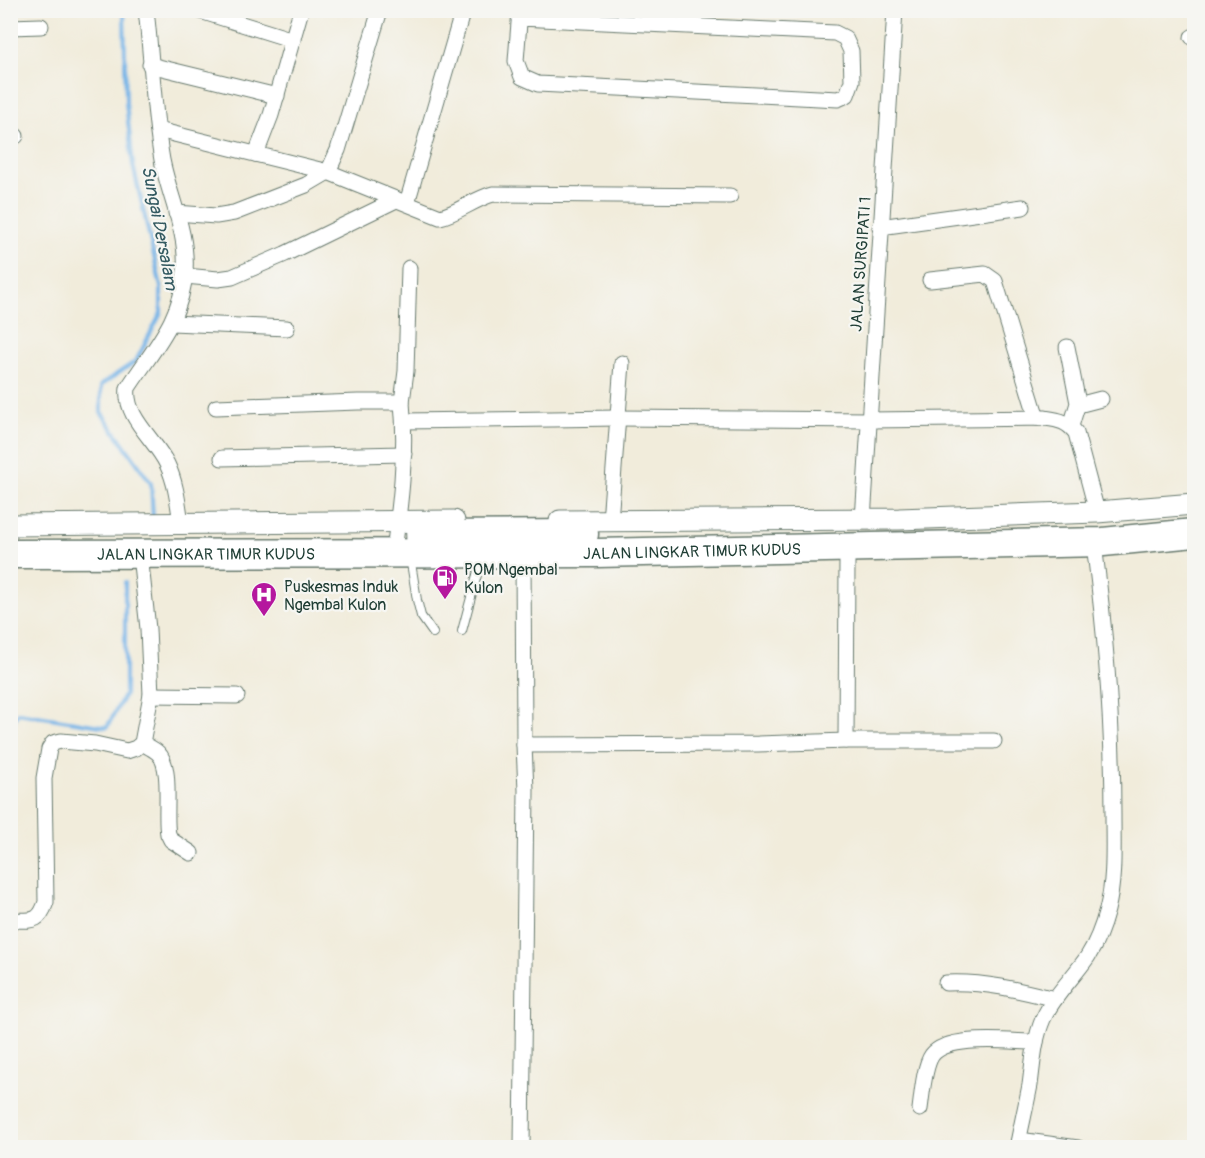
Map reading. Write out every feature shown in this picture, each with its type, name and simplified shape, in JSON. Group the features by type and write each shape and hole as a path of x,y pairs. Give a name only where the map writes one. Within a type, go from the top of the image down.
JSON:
{"highway":[{"name":"JALAN LINGKAR TIMUR KUDUS","path":"10,536 481,544 1017,528 1194,516"},
{"name":"JALAN LINGKAR TIMUR KUDUS","path":"481,544 523,558 1024,545 1126,541 1194,533"},
{"name":"JALAN LINGKAR TIMUR KUDUS","path":"10,554 403,543"}],"street":[{"path":"146,10 150,65 162,161 182,234 185,276 172,323 128,388 127,396 133,414 171,472 181,523"},
{"path":"197,10 293,40"},
{"path":"256,154 301,10"},
{"path":"176,213 216,216 234,213 306,185 328,172 338,150 380,10"},
{"path":"185,276 218,279 232,277 402,202 464,10"},
{"name":"JALAN SURGIPATI 1","path":"863,520 895,10"},
{"path":"520,14 835,33 845,38 852,51 850,91 838,99 538,84 522,77 516,62 520,14"},
{"path":"10,27 41,26"},
{"path":"150,65 276,96"},
{"path":"158,130 328,172 440,217 494,194 730,196"},
{"path":"880,227 1023,207"},
{"path":"403,543 404,421 402,402 406,370 409,268"},
{"path":"930,280 985,274 995,281 1037,418"},
{"path":"172,323 287,328"},
{"path":"1067,347 1078,405 1071,426"},
{"path":"610,521 622,363"},
{"path":"1078,405 1101,399"},
{"path":"216,406 402,402"},
{"path":"404,421 618,418 868,420 1037,418 1064,420 1076,433 1097,512"},
{"path":"222,458 404,454"},
{"path":"10,565 141,564 403,543 610,521 863,520 1097,512 1194,504"},
{"path":"10,525 181,523 403,543"},
{"path":"522,1148 526,790 523,558 848,561 1095,552 1194,544"},
{"path":"1078,1148 1018,1144 1036,1042 1044,1018 1055,999 1088,956 1108,908 1113,865 1110,710 1102,605 1095,552"},
{"path":"846,741 848,561"},
{"path":"10,920 34,920 39,917 46,902 44,778 49,749 53,743 61,741 94,744 127,751 142,743 151,695 148,629 141,564"},
{"path":"151,695 237,696"},
{"path":"524,745 994,741"},
{"path":"142,743 159,754 164,762 167,778 168,834 171,840 190,853"},
{"path":"946,983 964,982 1008,987 1055,999"},
{"path":"920,1109 929,1060 940,1048 954,1043 968,1042 1036,1042"}],"lane":[{"path":"403,543 421,616 433,633"},
{"path":"462,631 481,544"}],"waterway":[{"name":"Sungai Dersalam","path":"124,10 126,103 133,165 161,287 161,313 136,361 101,385 101,412 151,483 153,518"},
{"name":"Sungai Dersalam","path":"10,725 18,713 107,727 125,694 125,582"}],"place":[{"name":"POM Ngembal Kulon","path":"445,601"},
{"name":"Puskesmas Induk Ngembal Kulon","path":"264,618"}]}
